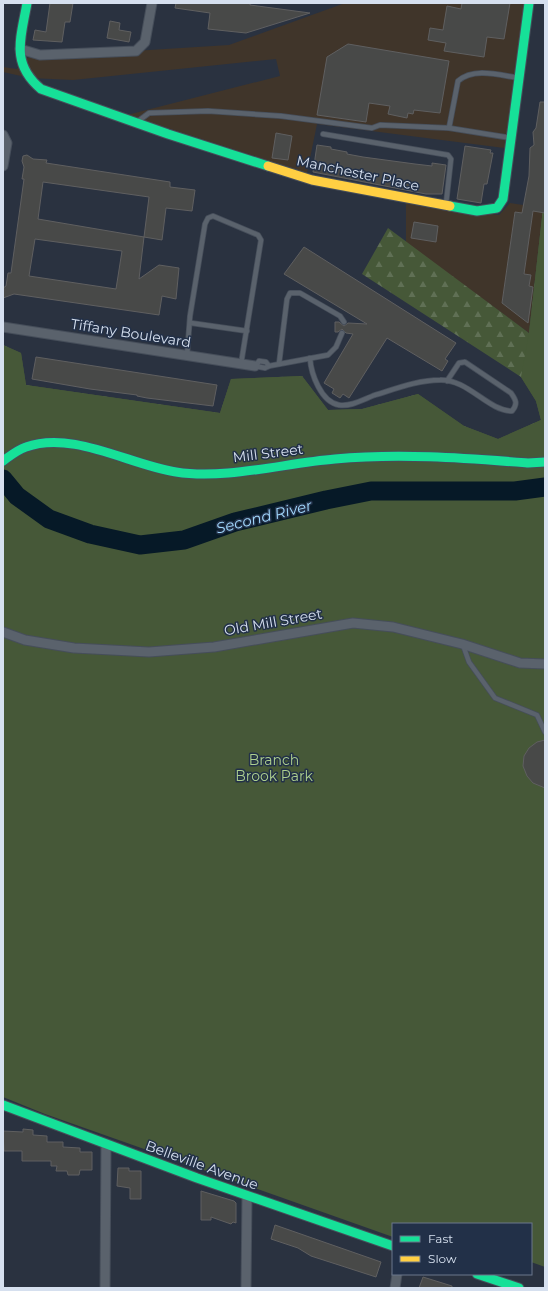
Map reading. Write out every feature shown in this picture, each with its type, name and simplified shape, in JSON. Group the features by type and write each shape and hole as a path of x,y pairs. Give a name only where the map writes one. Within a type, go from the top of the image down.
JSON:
{"street":[{"name":"Manchester Place","path":"27,3 19,57 23,71 30,81 42,89 136,123 312,180 477,211 497,208 503,198 529,3"},
{"path":"20,49 40,55 136,51 144,42 152,3"},
{"path":"3,166 7,142 4,136"},
{"name":"Tiffany Boulevard","path":"3,327 256,366"},
{"name":"Mill Street","path":"3,461 30,445 50,442 77,446 116,456 146,466 177,472 207,473 340,458 423,454 528,463 545,462"},
{"name":"Old Mill Street","path":"3,632 25,640 74,648 149,652 214,647 353,623 393,628 462,644 520,663 545,664"},
{"name":"Belleville Avenue","path":"3,1105 106,1146 392,1246"},
{"path":"104,1288 106,1146"},
{"path":"246,1288 247,1196"},
{"path":"395,1288 397,1275"},
{"path":"480,1275 516,1288"}],"lane":[{"path":"449,128 458,81 464,76 479,72 519,78"},
{"path":"136,123 148,113 208,111 281,116 372,128 380,125 449,128 511,138"},
{"path":"323,134 448,155 451,159 446,205"},
{"path":"186,356 191,323 190,316 205,224 208,218 213,216 258,236 261,240 242,364"},
{"path":"279,364 288,296 293,292 300,293 317,302 340,316 344,322"},
{"path":"191,323 246,331"},
{"path":"256,366 259,361 266,362 269,366 331,353 336,347 342,332"},
{"path":"310,358 311,366 318,385 329,399 339,405 352,404 404,386 441,380 463,386 503,411 512,411 515,407 516,400 511,393 465,362 459,363 448,381"},
{"path":"462,644 469,662 495,698 537,715 545,732"}],"shaded area":[{"path":"345,3 529,3 512,149 317,124 307,173 127,115 280,76 276,59 73,80 30,78 3,72 3,67 17,69 22,58 229,45"},
{"path":"406,203 499,215 510,203 543,208 529,333 406,243"}],"green space":[{"path":"543,208 545,452 37,427 3,345 21,353 26,385 220,413 231,379 302,376 328,410 362,409 418,394 464,426 498,439 541,420 536,401 521,377 362,274 388,228 529,333"},
{"name":"Branch Brook Park","path":"543,208 545,208 545,1267 532,1262 532,1223 392,1223 392,1237 45,1114 3,1097 3,345 21,353 26,385 220,413 231,379 302,376 328,410 362,409 418,394 464,426 498,439 541,420 536,401 521,377 529,333"}],"building":[{"path":"50,3 73,3 70,22 65,22 62,42 33,40 35,30 46,32"},
{"path":"176,3 250,3 250,5 310,13 246,33 208,29 210,13 175,8"},
{"path":"462,3 510,3 504,39 487,37 484,57 444,51 446,43 428,40 430,28 443,30 447,6 461,9"},
{"path":"110,21 120,23 119,30 131,32 129,42 107,38"},
{"path":"348,44 449,61 440,113 414,110 413,114 408,113 407,118 388,114 390,106 369,103 366,122 317,115 327,57"},
{"path":"540,102 545,102 545,213 533,211 524,274 531,275 529,286 533,287 528,323 502,303 515,212 522,213 529,176 530,148 534,145 533,132 536,128"},
{"path":"276,133 292,136 288,160 272,158"},
{"path":"317,145 331,147 331,149 347,152 347,154 363,157 432,166 432,163 446,165 442,194 426,194 313,172"},
{"path":"465,146 491,150 490,153 493,153 487,184 484,184 481,203 457,199"},
{"path":"27,155 33,159 47,160 46,163 170,182 170,187 195,190 192,211 166,208 162,240 144,237 139,279 159,265 179,268 176,299 162,296 159,315 14,294 3,298 3,288 6,286 8,273 11,273 24,179 22,179 24,167 22,161 23,156","holes":["43,182 149,197 144,237 38,219","35,239 122,251 116,289 29,276"]},
{"path":"414,222 438,226 436,242 411,238"},
{"path":"304,247 456,343 445,359 448,361 442,371 387,338 349,398 343,394 340,398 332,393 334,389 324,383 353,334 346,333 342,329 335,332 335,322 339,322 344,326 348,323 367,324 284,274"},
{"path":"36,357 217,385 213,406 147,398 137,395 32,379"},
{"path":"545,740 545,788 533,783 527,776 523,766 524,756 529,748 537,742"},
{"path":"23,1129 33,1130 33,1135 47,1136 47,1142 63,1142 63,1147 80,1148 80,1152 92,1152 92,1170 80,1170 79,1175 68,1175 67,1171 56,1171 57,1166 51,1166 51,1161 22,1161 22,1151 4,1151 3,1131 23,1132"},
{"path":"118,1168 129,1168 129,1171 141,1171 141,1199 130,1199 130,1188 117,1186"},
{"path":"201,1191 234,1201 236,1203 236,1223 233,1222 231,1224 211,1217 211,1220 201,1220"},
{"path":"275,1225 381,1262 376,1277 311,1256 298,1248 271,1239"},
{"path":"423,1277 452,1286 452,1288 419,1288"}],"waterway":[{"name":"Second River","path":"3,479 17,496 49,519 90,534 140,545 184,540 235,522 326,500 371,491 515,491 545,487"}],"traffic: fast":[{"path":"27,3 22,28 20,49 21,60 31,79 41,89 168,134 268,166"},
{"path":"450,206 477,211 497,208 503,199 529,3"},
{"path":"3,461 17,451 26,447 44,443 62,443 101,450 158,468 195,474 235,472 316,461 383,456 456,458 528,463 545,462"},
{"path":"3,1105 197,1178 392,1246"},
{"path":"480,1275 519,1288"}],"traffic: slow":[{"path":"268,166 312,180 450,206"}]}
